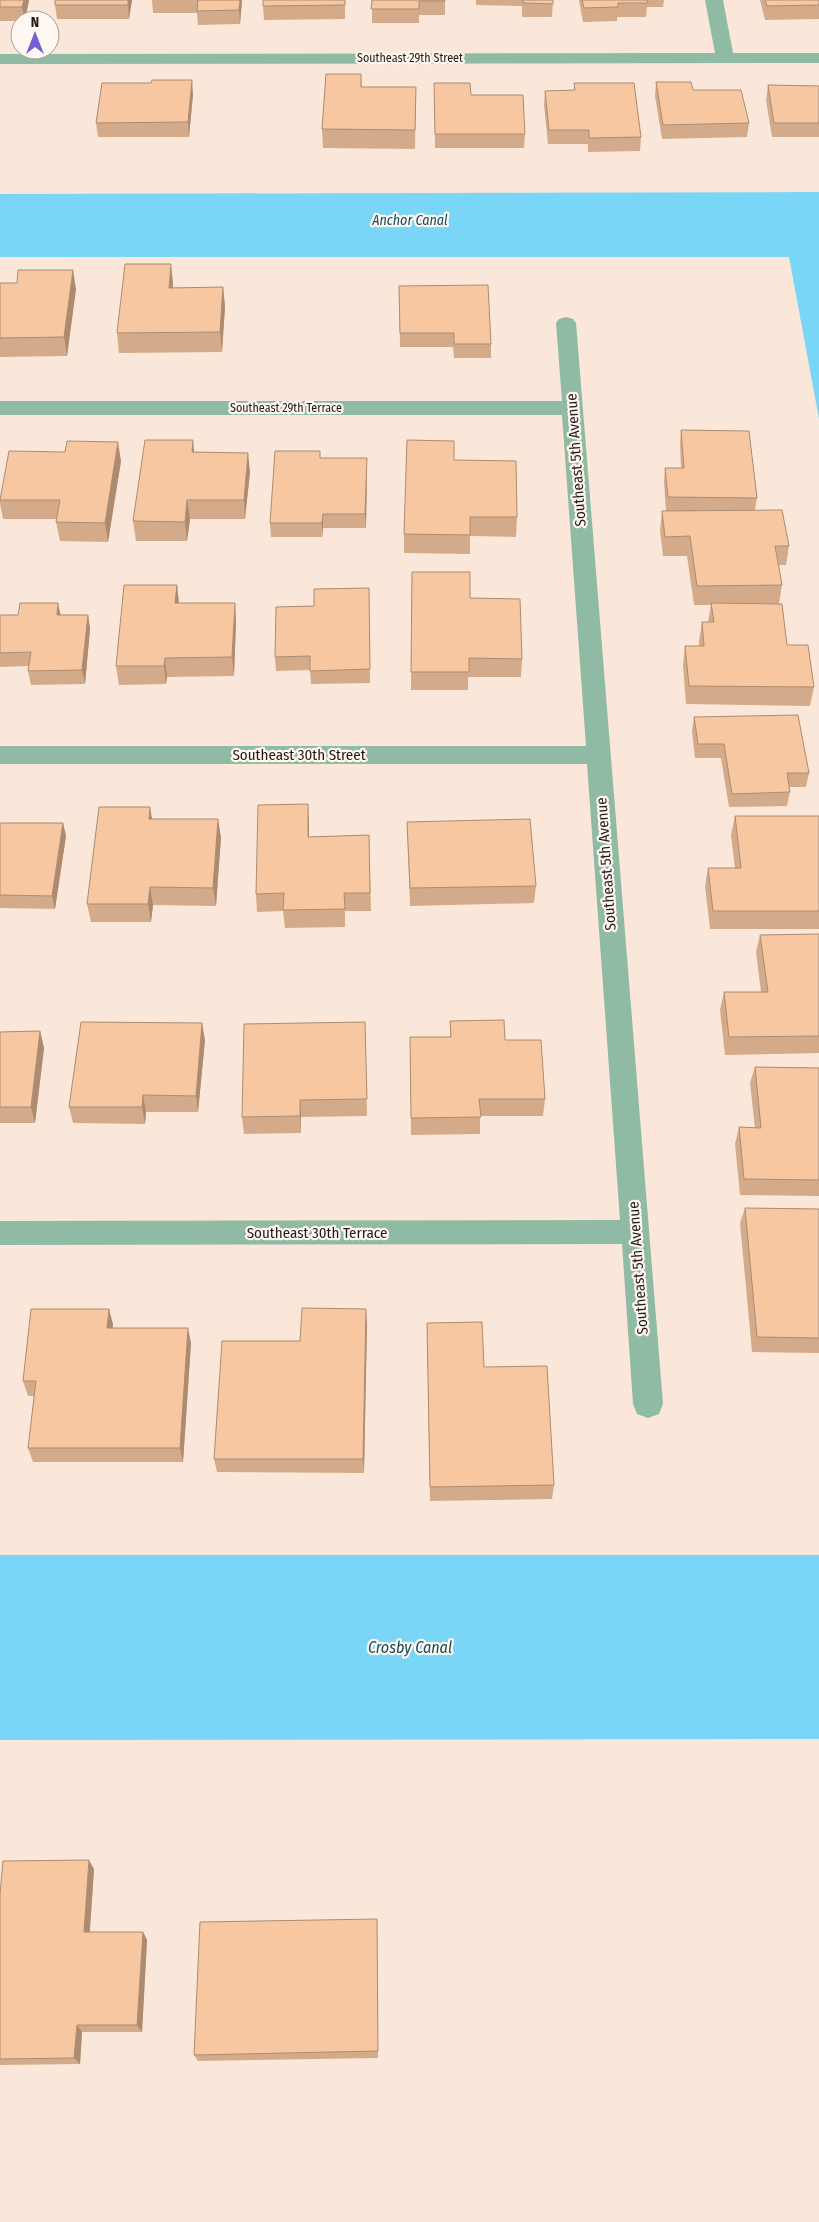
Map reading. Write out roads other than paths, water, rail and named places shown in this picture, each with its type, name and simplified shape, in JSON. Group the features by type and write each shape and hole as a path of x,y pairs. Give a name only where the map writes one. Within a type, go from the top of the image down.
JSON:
{"street":[{"path":"714,0 725,58"},
{"name":"Southeast 29th Street","path":"0,59 819,58"},
{"name":"Southeast 5th Avenue","path":"566,323 648,1404"},
{"name":"Southeast 29th Terrace","path":"0,408 572,408"},
{"name":"Southeast 30th Street","path":"0,755 598,755"},
{"name":"Southeast 30th Terrace","path":"0,1233 635,1232"}],"water":[{"name":"Anchor Canal","path":"819,192 819,419 789,257 0,257 0,194"},
{"name":"Crosby Canal","path":"0,1555 819,1555 819,1739 0,1740"}]}
